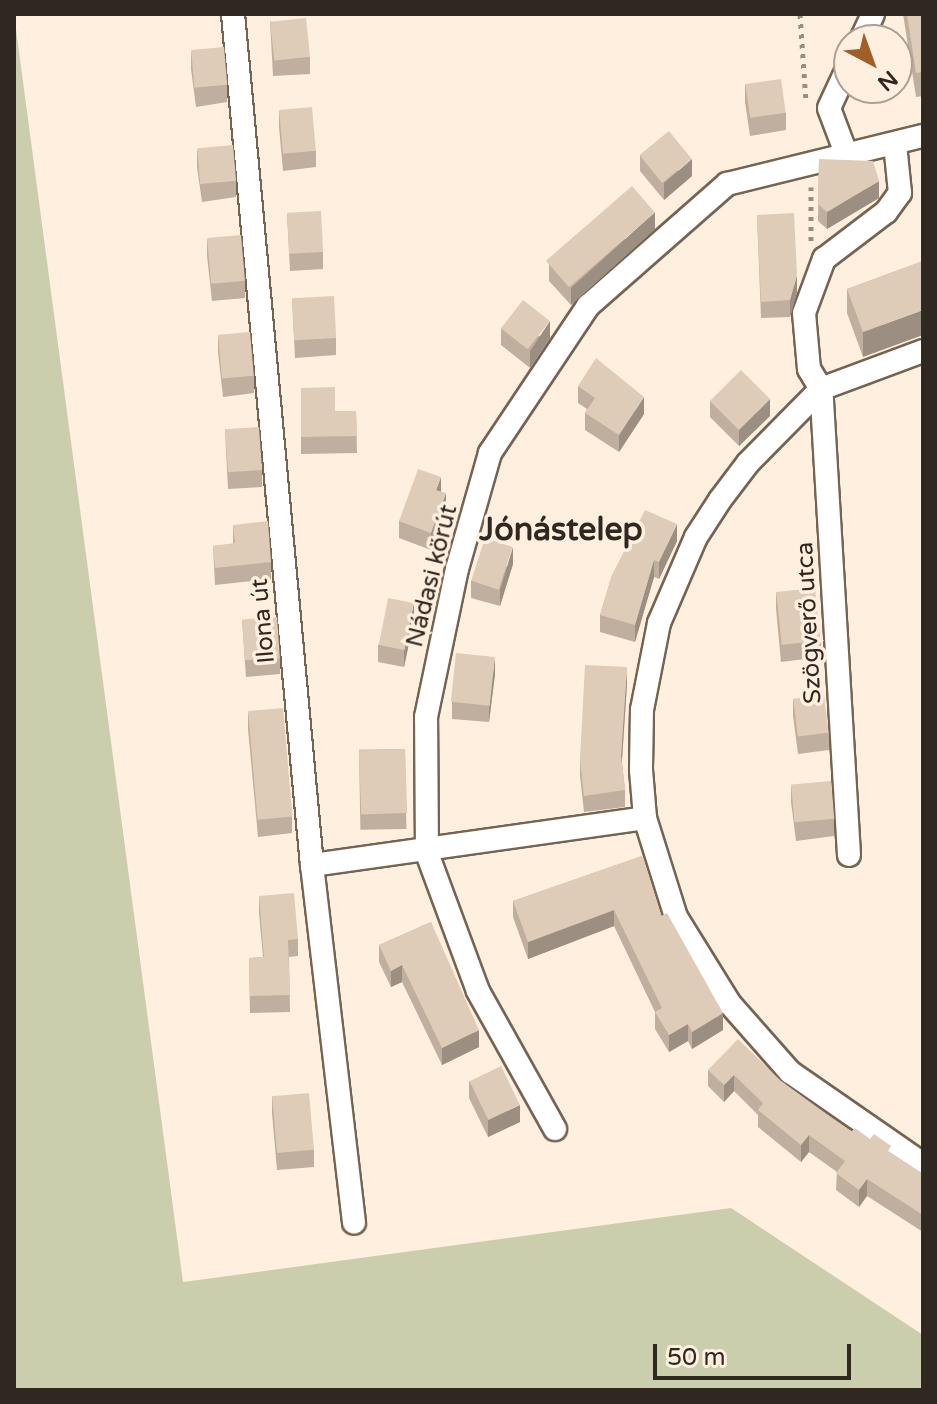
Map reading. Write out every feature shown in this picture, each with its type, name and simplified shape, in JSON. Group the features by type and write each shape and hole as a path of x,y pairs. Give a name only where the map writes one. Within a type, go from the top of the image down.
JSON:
{"street":[{"name":"Ilona út","path":"233,14 312,865 354,1223"},
{"path":"833,99 829,108 847,156"},
{"name":"Nádasi körút","path":"555,1129 478,991 427,853 426,717 457,569 490,453 588,306 727,184 923,136"},
{"name":"Szögverő utca","path":"849,855 821,389 809,369 804,313 811,285 824,259 886,212 900,193 895,144"},
{"path":"923,351 821,389 739,475 696,537 676,580 650,656 642,710 645,818 676,917 764,1046 790,1072 923,1164"},
{"path":"312,865 427,853 645,818"}],"green space":[{"path":"14,14 183,1282 731,1208 923,1335 923,1390 14,1390"}],"building":[{"path":"907,14 923,14 923,72 916,73 913,24 909,24"},
{"path":"306,18 310,57 274,61 270,22"},
{"path":"224,47 227,85 194,88 191,50"},
{"path":"781,79 786,113 750,118 745,84"},
{"path":"312,107 316,151 283,154 279,110"},
{"path":"669,131 692,159 662,183 639,155"},
{"path":"233,145 236,181 200,184 197,148"},
{"path":"819,159 873,161 879,181 827,212 818,204"},
{"path":"632,186 655,212 569,287 546,261"},
{"path":"321,211 323,252 289,254 287,213"},
{"path":"794,213 797,275 790,300 761,302 757,215"},
{"path":"241,235 245,281 211,284 207,238"},
{"path":"923,261 923,310 863,332 847,289"},
{"path":"334,296 336,338 294,340 292,298"},
{"path":"523,300 550,321 528,349 501,328"},
{"path":"250,332 254,376 222,379 218,335"},
{"path":"596,358 644,397 619,435 585,413 595,398 578,386"},
{"path":"741,370 770,399 739,430 710,401"},
{"path":"335,387 335,411 356,411 357,436 301,437 301,388"},
{"path":"259,427 262,470 228,472 225,429"},
{"path":"418,469 441,477 436,490 446,493 431,533 399,521"},
{"path":"645,510 677,524 659,562 654,560 635,625 600,615 612,575"},
{"path":"268,521 271,562 215,568 213,546 235,543 233,525"},
{"path":"485,538 513,547 499,590 471,581"},
{"path":"815,588 821,641 782,645 776,592"},
{"path":"388,598 414,603 404,650 379,645"},
{"path":"277,617 280,658 245,660 242,619"},
{"path":"456,653 495,657 490,706 451,702"},
{"path":"585,665 627,667 621,756 625,790 584,796 580,759"},
{"path":"824,695 829,733 798,736 793,699"},
{"path":"283,708 292,817 258,820 248,711"},
{"path":"405,749 407,813 361,815 359,751"},
{"path":"831,781 834,819 794,822 791,784"},
{"path":"642,856 661,916 667,913 723,1013 692,1032 688,1024 669,1035 655,1012 662,1008 614,910 528,942 513,901"},
{"path":"294,893 298,939 288,940 290,995 250,996 249,958 264,957 259,896"},
{"path":"431,922 479,1030 442,1048 402,965 391,971 379,945"},
{"path":"738,1039 781,1081 851,1132 855,1128 870,1139 874,1134 891,1146 888,1151 923,1174 923,1215 867,1179 859,1190 836,1173 845,1161 809,1135 801,1145 758,1110 763,1103 734,1075 724,1085 708,1070"},
{"path":"501,1066 520,1105 488,1120 470,1081"},
{"path":"309,1093 314,1150 277,1153 272,1096"}],"district":[{"name":"Jónástelep","path":"561,530"}]}
